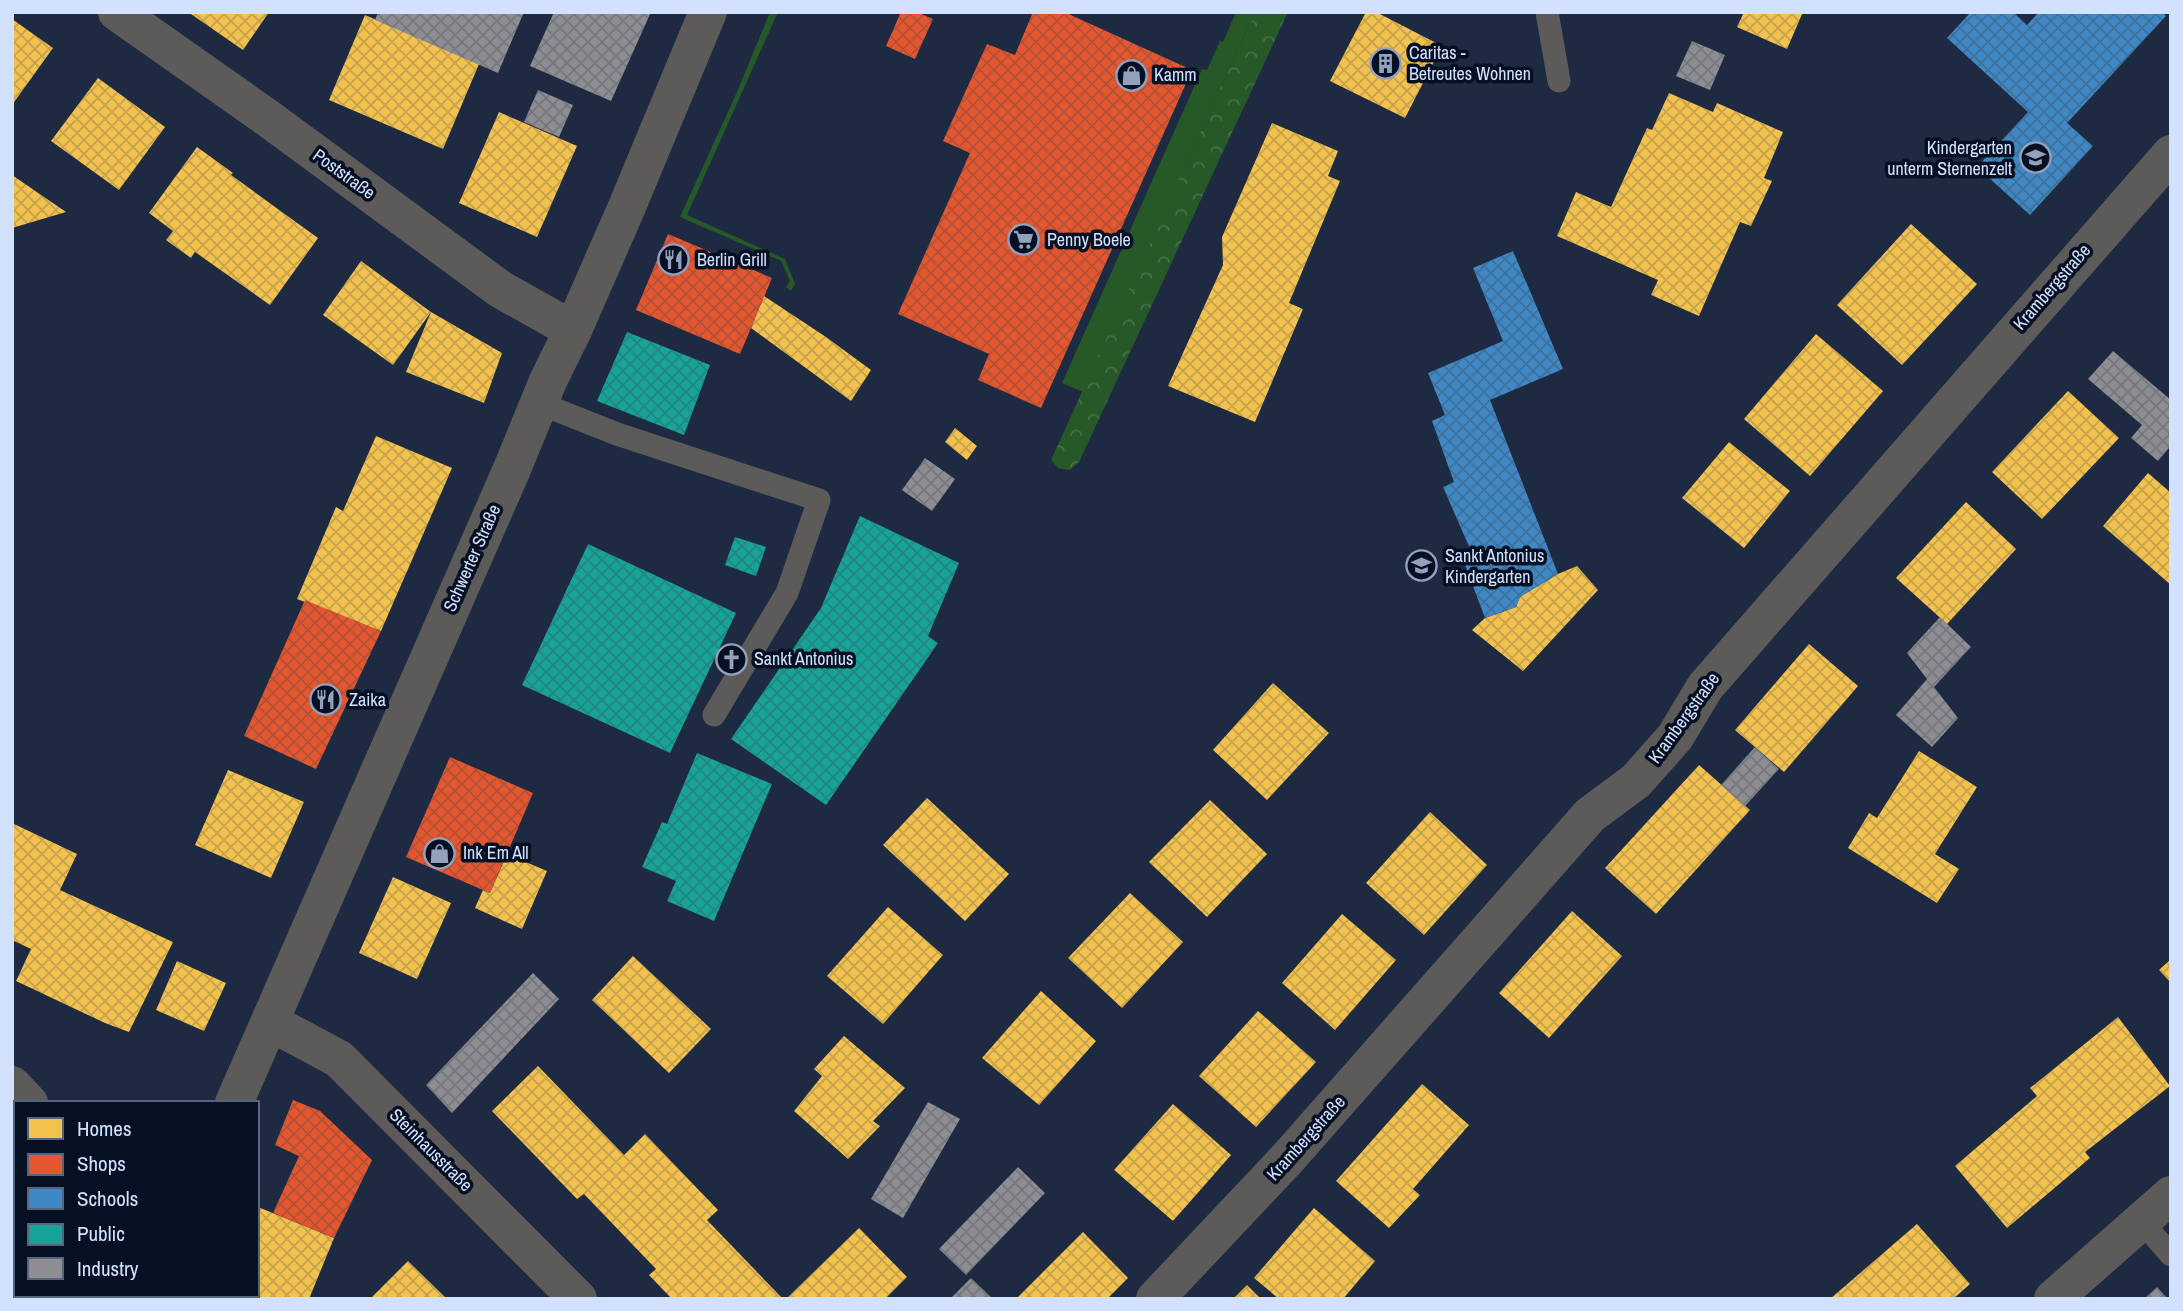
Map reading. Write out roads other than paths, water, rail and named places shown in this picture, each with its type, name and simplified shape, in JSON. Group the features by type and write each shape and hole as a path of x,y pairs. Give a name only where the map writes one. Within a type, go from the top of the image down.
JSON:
{"street":[{"name":"Poststraße","path":"117,12 269,119 500,289 573,330"},
{"name":"Schwerter Straße","path":"235,1101 539,402 573,330 708,12"},
{"name":"Krambergstraße","path":"1155,1299 1287,1159 1590,815 1636,781 1675,737 1705,687 2171,154"},
{"name":"Steinhausstraße","path":"270,1022 339,1059 578,1299"},
{"path":"12,1085 27,1101"},
{"path":"2053,1299 2171,1195"}],"lane":[{"path":"1547,12 1559,81"},
{"path":"539,402 617,434 818,500 787,593 714,715"},
{"path":"2141,1221 2171,1255"}],"place":[{"name":"Caritas - Betreutes Wohnen","path":"1386,63"},
{"name":"Kamm","path":"1131,75"},
{"name":"Kindergarten unterm Sternenzelt","path":"2035,158"},
{"name":"Penny Boele","path":"1024,240"},
{"name":"Berlin Grill","path":"674,260"},
{"name":"Sankt Antonius Kindergarten","path":"1422,566"},
{"name":"Sankt Antonius","path":"731,659"},
{"name":"Zaika","path":"326,700"},
{"name":"Ink Em All","path":"440,853"}]}
